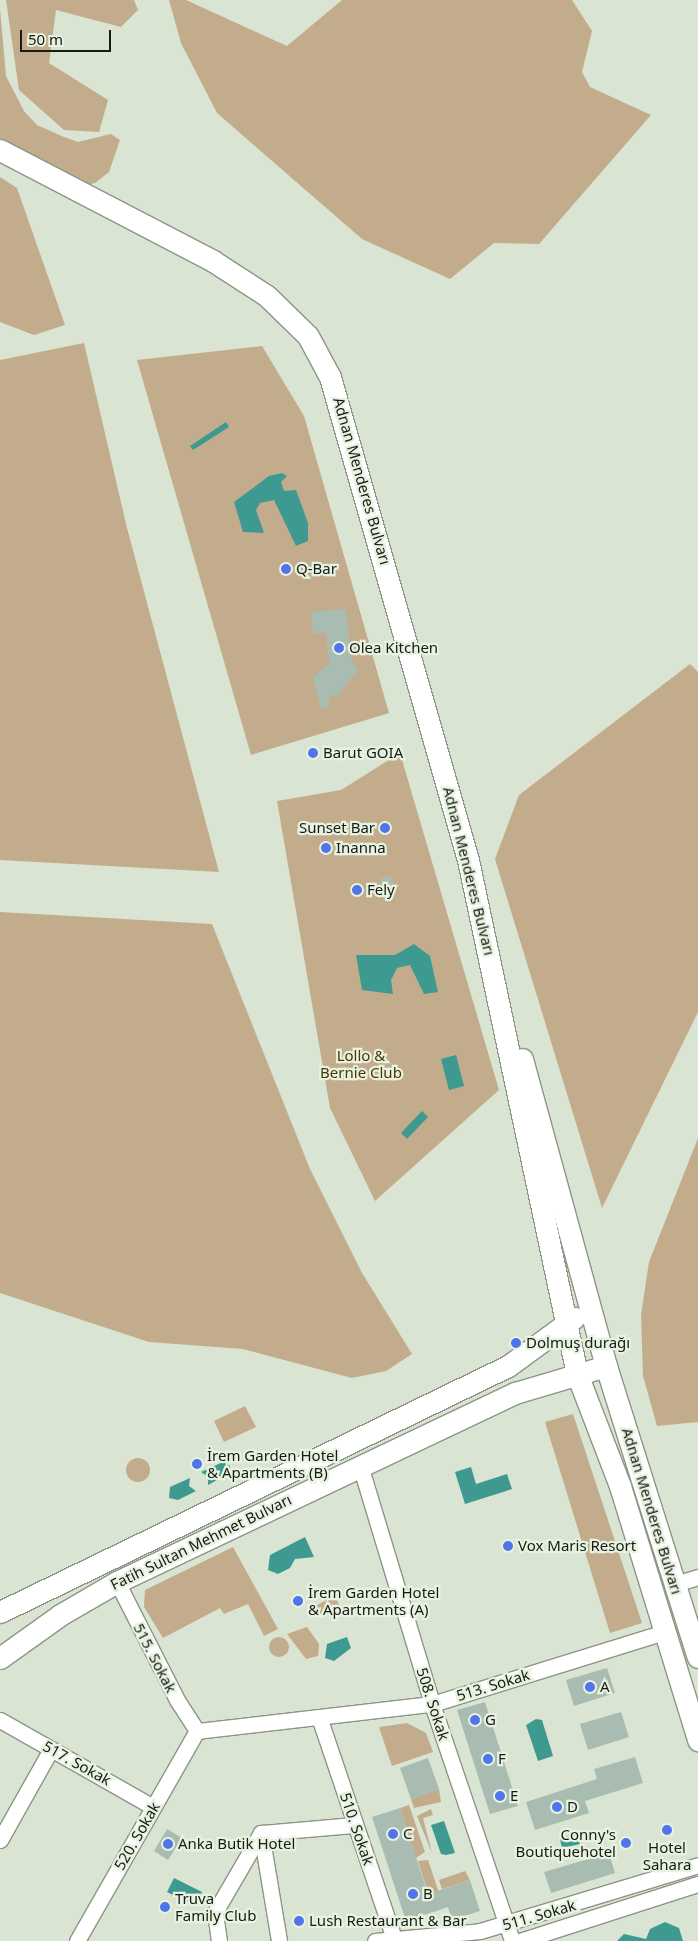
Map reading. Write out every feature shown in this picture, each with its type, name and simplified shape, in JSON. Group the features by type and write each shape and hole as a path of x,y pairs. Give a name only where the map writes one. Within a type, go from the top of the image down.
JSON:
{"main road":[{"name":"Adnan Menderes Bulvarı","path":"0,150 213,261 267,296 308,336 330,377 347,424 468,860 496,980 564,1321 577,1374 620,1486 698,1740"},
{"name":"Adnan Menderes Bulvarı","path":"496,980 606,1366 698,1657"},
{"name":"Fatih Sultan Mehmet Bulvarı","path":"0,1612 508,1366 564,1321 591,1312"},
{"name":"Fatih Sultan Mehmet Bulvarı","path":"0,1658 60,1615 117,1582 515,1393 606,1366"}],"street":[{"name":"508. Sokak","path":"360,1466 432,1704 512,1941"},
{"path":"675,1584 698,1577"},
{"name":"515. Sokak","path":"117,1582 177,1700 197,1731"},
{"name":"513. Sokak","path":"197,1731 432,1704 664,1632"},
{"name":"510. Sokak","path":"319,1716 395,1940"},
{"name":"517. Sokak","path":"0,1720 153,1807"},
{"name":"520. Sokak","path":"77,1941 197,1731"},
{"path":"0,1840 52,1749"},
{"path":"260,1833 355,1825"},
{"path":"219,1941 215,1912 260,1833"},
{"path":"260,1833 279,1941"},
{"name":"511. Sokak","path":"375,1941 395,1940 507,1924 698,1865"},
{"name":"511. Sokak","path":"520,1941 698,1884"}],"green space":[{"path":"6,0 134,0 138,10 121,27 56,10 49,63 108,100 99,132 64,130 19,90"},
{"path":"169,0 186,0 287,46 342,0 572,0 592,31 582,72 590,87 651,115 539,244 494,243 450,279 362,239 217,113 181,43"},
{"path":"0,9 6,76 24,111 37,125 78,142 111,134 120,140 109,172 95,183 81,186 0,143"},
{"path":"0,177 17,188 65,325 34,335 0,322"},
{"path":"84,343 127,528 219,872 0,860 0,360"},
{"path":"262,346 304,416 389,713 251,755 137,360"},
{"path":"690,664 698,672 698,1012 602,1208 495,859 519,795"},
{"name":"Lollo & Bernie Club","path":"400,753 499,1090 375,1201 330,1108 277,801 341,790"},
{"path":"0,912 212,924 310,1169 362,1273 412,1354 386,1371 352,1378 243,1349 149,1342 0,1293"},
{"path":"698,1138 698,1422 657,1426 643,1376 641,1315 649,1262"},
{"path":"245,1406 256,1427 224,1442 214,1421"},
{"path":"573,1414 642,1623 610,1633 545,1422"},
{"path":"133,1458 143,1458 150,1465 150,1475 143,1482 133,1482 126,1475 126,1465"},
{"path":"233,1547 278,1629 264,1636 248,1604 224,1614 220,1608 163,1638 144,1607 145,1590"},
{"path":"335,1596 340,1607 318,1617 313,1607"},
{"path":"307,1627 319,1644 318,1656 306,1659 287,1634"},
{"path":"275,1637 283,1637 289,1643 289,1651 283,1657 275,1657 269,1651 269,1643"},
{"path":"407,1723 426,1733 433,1752 392,1766 379,1727"},
{"path":"439,1789 441,1802 414,1808 411,1799"},
{"path":"409,1805 425,1852 416,1858 400,1808"},
{"path":"431,1809 433,1815 423,1818 432,1853 417,1816"},
{"path":"428,1860 444,1908 434,1912 418,1861"},
{"path":"465,1871 470,1880 442,1889 439,1880"}],"water":[{"path":"226,422 229,427 193,450 190,446"},
{"path":"282,473 287,476 281,482 284,491 296,490 308,523 308,541 296,546 274,500 260,503 256,510 264,533 243,532 234,502 269,476"},
{"path":"414,944 430,956 438,992 424,994 410,965 397,968 391,980 393,994 362,990 356,955 395,955"},
{"path":"456,1055 464,1086 449,1090 441,1059"},
{"path":"422,1111 428,1117 407,1139 401,1133"},
{"path":"223,1462 230,1466 230,1473 208,1485 208,1477 201,1472"},
{"path":"471,1467 476,1484 507,1474 512,1489 465,1504 455,1472"},
{"path":"190,1478 189,1486 196,1491 178,1500 169,1498 170,1487"},
{"path":"305,1537 314,1557 295,1559 290,1568 278,1574 268,1570 270,1555"},
{"path":"347,1637 351,1648 334,1661 325,1658 327,1644"},
{"path":"536,1719 542,1720 553,1756 538,1761 526,1725"},
{"path":"444,1821 455,1853 446,1855 441,1854 431,1825"},
{"path":"573,1834 580,1837 580,1844 562,1848 560,1839"},
{"path":"174,1878 202,1892 195,1906 167,1892"},
{"path":"665,1922 679,1928 683,1941 617,1941 624,1934 646,1939 650,1929"}],"building":[{"name":"Olea Kitchen","path":"346,609 352,663 359,669 338,695 328,696 330,706 321,708 313,678 329,664 326,633 313,634 311,612"},
{"path":"391,876 395,888 383,891 379,879"},
{"name":"A","path":"607,1668 615,1693 574,1706 566,1680"},
{"path":"485,1702 518,1806 490,1814 457,1710"},
{"path":"621,1712 629,1737 588,1750 580,1724"},
{"path":"635,1757 643,1783 585,1801 589,1813 535,1830 526,1802 597,1779 594,1769"},
{"path":"428,1758 439,1789 411,1799 400,1768"},
{"path":"400,1808 428,1894 470,1880 480,1911 452,1920 448,1907 406,1921 372,1817"},
{"name":"Anka Butik Hotel","path":"167,1829 182,1838 168,1860 154,1851"},
{"path":"609,1853 615,1873 551,1893 544,1872"}],"place":[{"name":"Q-Bar","path":"286,569"},
{"name":"Olea Kitchen","path":"339,648"},
{"name":"Barut GOIA","path":"313,753"},
{"name":"Sunset Bar","path":"385,828"},
{"name":"Inanna","path":"326,848"},
{"name":"Fely","path":"357,890"},
{"name":"Dolmuş durağı","path":"516,1343"},
{"name":"İrem Garden Hotel & Apartments (B)","path":"197,1464"},
{"name":"Vox Maris Resort","path":"508,1546"},
{"name":"İrem Garden Hotel & Apartments (A)","path":"298,1601"},
{"name":"A","path":"590,1687"},
{"name":"G","path":"475,1720"},
{"name":"F","path":"488,1759"},
{"name":"E","path":"500,1796"},
{"name":"D","path":"557,1807"},
{"name":"Hotel Sahara","path":"667,1830"},
{"name":"C","path":"393,1834"},
{"name":"Conny's Boutiquehotel","path":"626,1843"},
{"name":"Anka Butik Hotel","path":"168,1844"},
{"name":"B","path":"413,1894"},
{"name":"Truva Family Club","path":"165,1907"},
{"name":"Lush Restaurant & Bar","path":"299,1921"}]}
